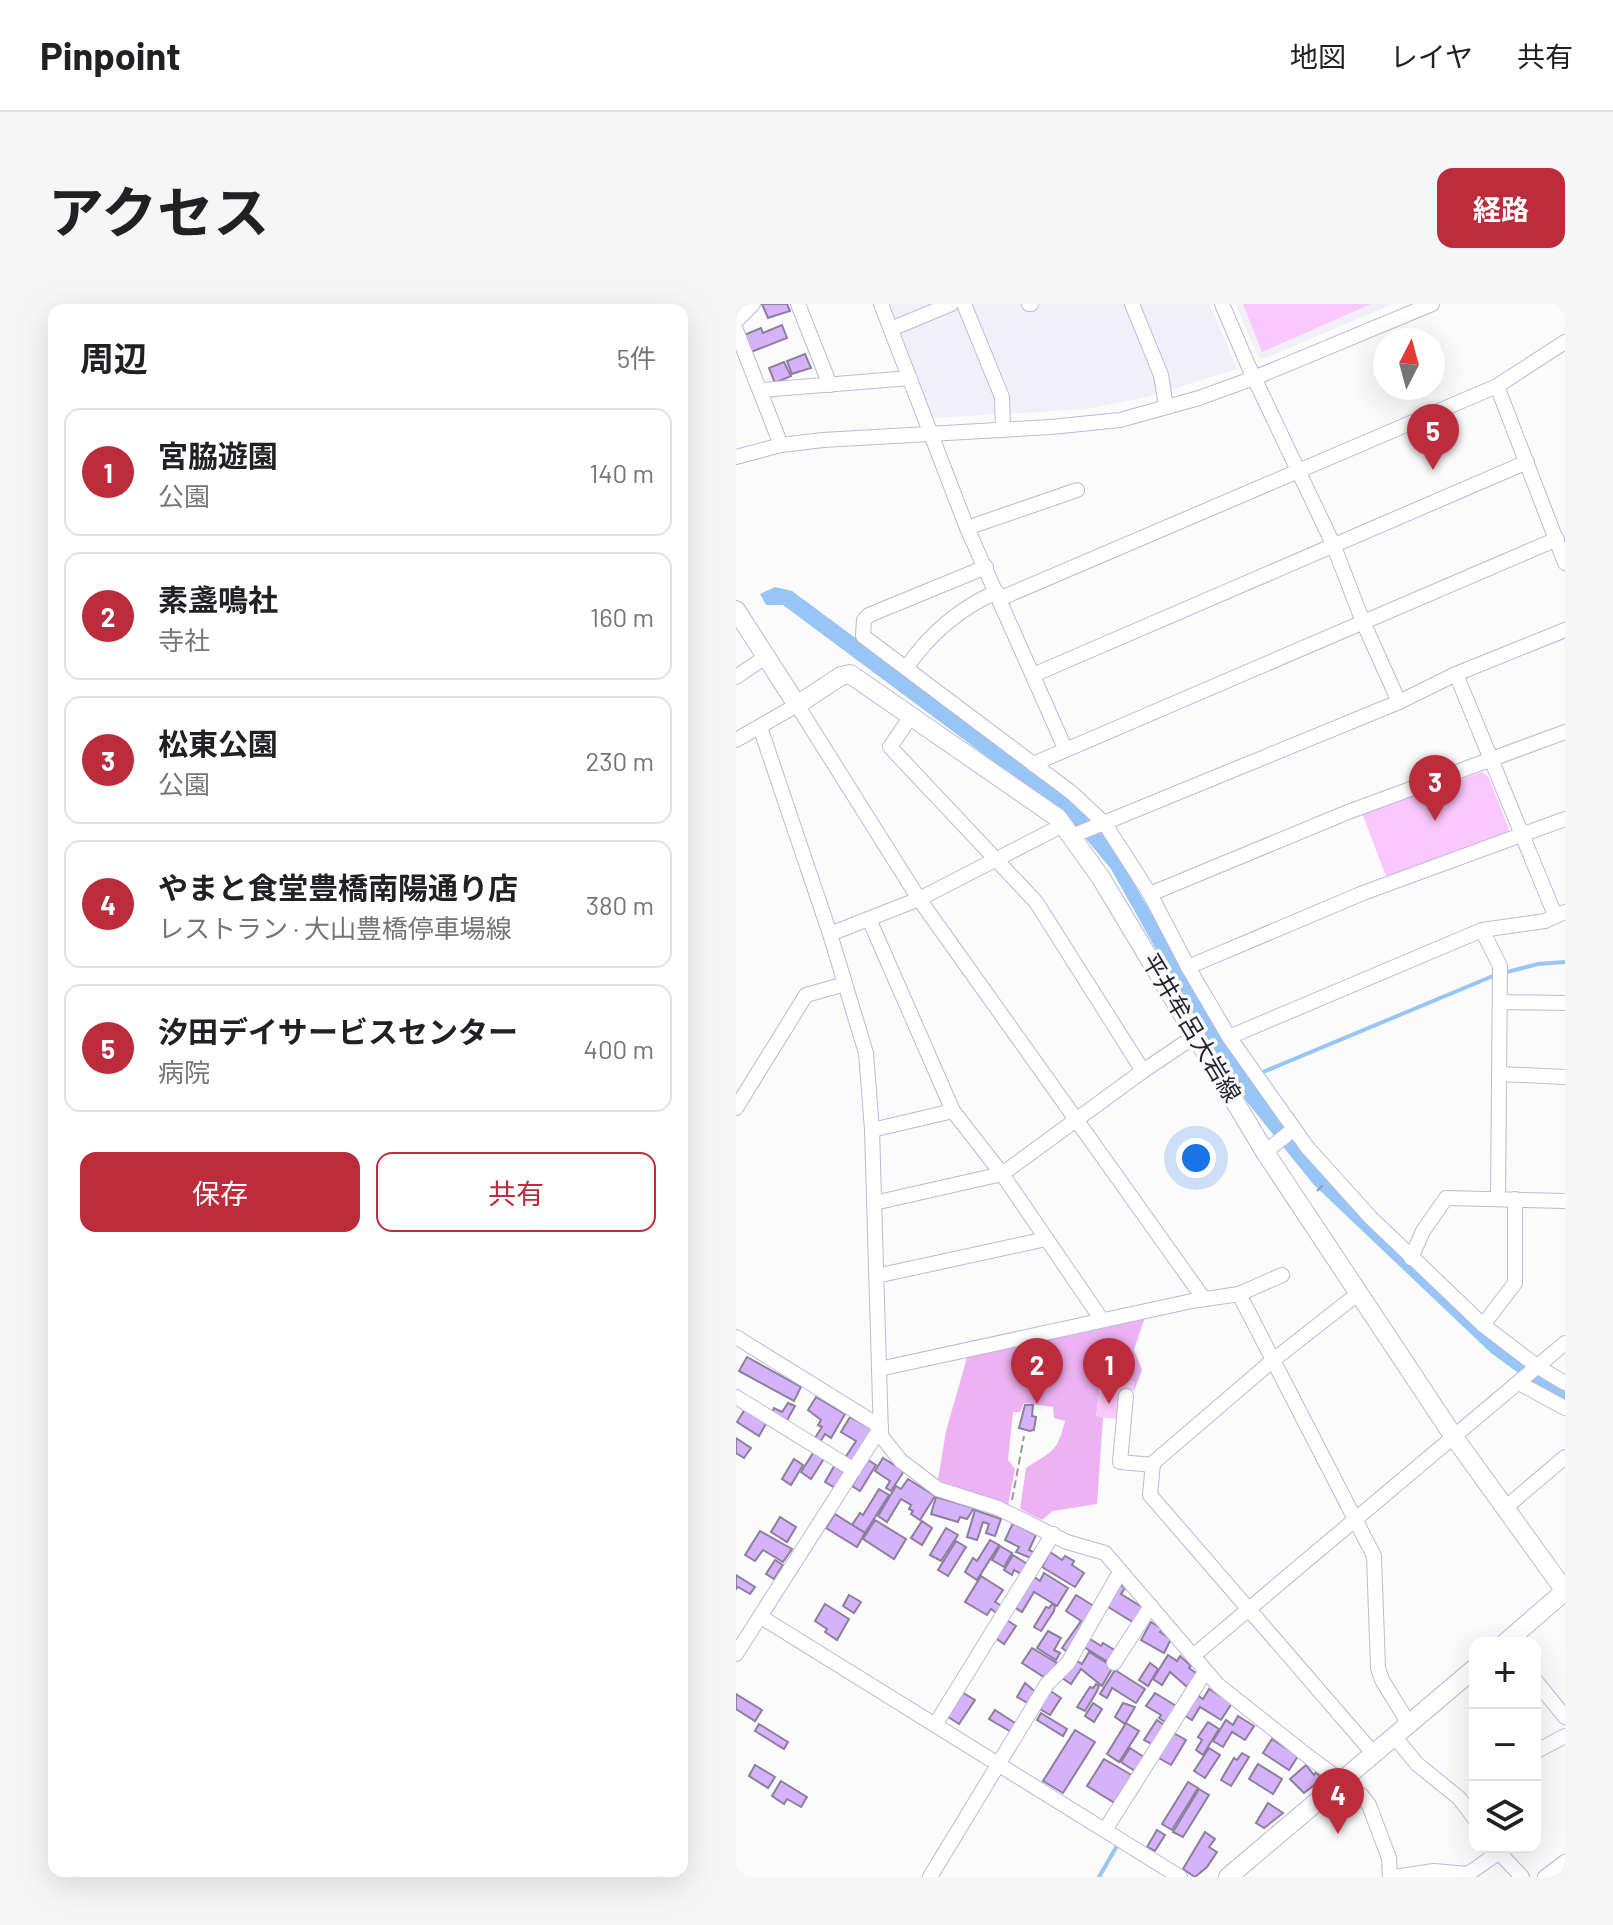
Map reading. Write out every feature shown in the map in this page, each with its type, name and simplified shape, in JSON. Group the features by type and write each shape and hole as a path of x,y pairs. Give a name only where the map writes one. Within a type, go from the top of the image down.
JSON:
{"main road":[{"path":"736,610 797,705"},
{"name":"平井牟呂大岩線","path":"797,705 841,676 850,674 1058,818 1071,831 1195,1036 1270,1148 1359,1293 1454,1437 1565,1591"},
{"path":"1512,1637 1565,1591"},
{"path":"1228,1877 1469,1673"}],"street":[{"path":"736,321 753,304"},
{"path":"798,304 830,385"},
{"path":"881,304 967,528 1065,748"},
{"path":"891,329 951,304"},
{"path":"964,304 1002,397 1003,429"},
{"path":"1132,304 1161,375 1166,407"},
{"path":"1222,304 1333,544 1399,702"},
{"path":"736,457 781,445 1120,420 1254,378 1432,304"},
{"path":"736,330 781,445"},
{"path":"906,668 928,641 966,607 1497,386 1565,342"},
{"path":"761,390 910,378"},
{"path":"1497,386 1565,563"},
{"path":"1033,675 1527,462"},
{"path":"967,528 1077,490"},
{"path":"1033,764 1557,539"},
{"path":"986,567 869,615 864,620 863,636 1081,800 1102,824 1150,894 1229,1037 1294,1129 1335,1179 1411,1258 1483,1325 1538,1367 1565,1383"},
{"path":"830,934 919,899 994,859 1071,831 1102,824 1565,630"},
{"path":"736,677 767,656"},
{"path":"1229,1037 1482,930 1545,921 1560,914 1490,761 1456,674"},
{"path":"736,740 797,705 919,899 1204,1299"},
{"path":"912,715 890,747 1045,915 1143,1071"},
{"path":"760,727 830,934 866,1053 872,1130 881,1436 901,1461 929,1484 1010,1513 1085,1549 1105,1553 1218,1685 1362,1796 1369,1805 1389,1858 1392,1877 1434,1871 1468,1874 1492,1853"},
{"path":"1150,894 1348,812 1565,732"},
{"path":"1188,967 1363,893 1565,819"},
{"path":"869,919 953,1111 1002,1174 1102,1320"},
{"path":"1482,930 1500,966 1498,1199"},
{"path":"736,1108 806,995 845,984"},
{"path":"1501,1002 1565,1003"},
{"path":"874,1203 1002,1174 1195,1036"},
{"path":"1500,1074 1565,1077"},
{"path":"872,1130 953,1111"},
{"path":"1270,1148 1294,1129"},
{"path":"1411,1258 1423,1231 1446,1198 1565,1201"},
{"path":"1483,1325 1515,1283 1515,1199"},
{"path":"876,1276 1046,1239"},
{"path":"879,1369 1102,1320 1239,1294 1282,1275"},
{"path":"1359,1293 1272,1361 1153,1465 1150,1495 1373,1753"},
{"path":"1239,1294 1374,1556 1378,1668 1417,1764 1469,1807"},
{"path":"736,1337 881,1427"},
{"path":"1193,1656 1565,1343"},
{"path":"1519,1383 1565,1408"},
{"path":"1126,1396 1120,1462 1153,1465"},
{"path":"736,1397 854,1470"},
{"path":"736,1654 881,1427"},
{"path":"1505,1508 1565,1457"},
{"path":"935,1725 1053,1534"},
{"path":"930,1877 1047,1684 1068,1663 1120,1572"},
{"path":"1114,1663 1151,1606"},
{"path":"761,1617 1180,1877"},
{"path":"1105,1830 1205,1672"},
{"path":"1541,1687 1565,1717"},
{"path":"1541,1749 1565,1736"},
{"path":"1499,1853 1522,1877"},
{"path":"1545,1877 1565,1862"}],"path":[{"path":"1010,1513 1024,1436"}],"shaded area":[{"path":"888,304 1210,304 1237,369 1151,396 1087,409 933,418"},
{"path":"1236,304 1393,304 1263,359 1258,357"},
{"path":"1243,304 1371,304 1262,352"},
{"path":"1482,772 1488,776 1508,833 1387,879 1362,813"},
{"path":"1145,1317 1134,1350 1142,1370 1134,1391 1134,1381 1101,1379 1096,1416 1103,1418 1097,1504 1053,1511 1042,1520 1020,1509 1026,1468 1052,1450 1062,1432 1065,1421 1054,1418 1053,1407 1024,1403 1020,1412 1013,1412 1008,1460 1015,1469 1008,1505 938,1480 946,1431 972,1340"},
{"path":"1101,1378 1135,1381 1134,1391 1122,1390 1119,1419 1096,1417"}],"water":[{"path":"775,587 792,591 1066,794 1113,848 1239,1063 1473,1324 1526,1365 1565,1389 1565,1400 1528,1380 1491,1353 1314,1185 1243,1097 1111,869 1068,817 783,605 766,605 760,594"}],"building":[{"path":"762,304 787,304 790,311 768,318"},
{"path":"782,325 787,338 751,352 744,335 761,328 763,333"},
{"path":"805,354 811,368 792,374 787,361"},
{"path":"784,362 791,376 775,383 769,368"},
{"path":"747,1357 801,1387 794,1401 739,1371"},
{"path":"816,1397 845,1414 831,1438 825,1434 819,1444 813,1441 822,1427 818,1425 821,1420 808,1410"},
{"path":"788,1403 795,1406 785,1424 770,1416 774,1408 782,1412"},
{"path":"1025,1405 1033,1405 1032,1416 1036,1417 1034,1430 1019,1428"},
{"path":"745,1409 767,1422 759,1436 737,1422"},
{"path":"850,1417 873,1430 853,1463 845,1458 856,1441 841,1432"},
{"path":"736,1438 751,1448 744,1458 736,1453"},
{"path":"815,1450 825,1457 811,1479 801,1472"},
{"path":"883,1458 904,1471 891,1491 886,1488 890,1481 875,1471"},
{"path":"794,1459 803,1465 791,1485 782,1479"},
{"path":"868,1460 876,1465 860,1491 852,1486"},
{"path":"836,1463 846,1470 835,1488 825,1482"},
{"path":"908,1479 935,1496 920,1520 911,1514 911,1505 901,1499 887,1522 878,1516 896,1486 901,1489"},
{"path":"879,1489 889,1495 865,1533 852,1525 860,1513 863,1515"},
{"path":"936,1497 974,1508 967,1519 960,1517 958,1522 931,1514"},
{"path":"975,1510 1001,1519 995,1536 986,1533 989,1524 983,1522 977,1540 967,1537"},
{"path":"835,1514 865,1533 857,1547 826,1528"},
{"path":"780,1517 796,1527 787,1542 771,1532"},
{"path":"875,1520 906,1539 894,1559 863,1539"},
{"path":"922,1521 932,1528 922,1545 911,1538"},
{"path":"1013,1523 1036,1535 1029,1550 1036,1553 1033,1559 1016,1552 1019,1547 1005,1540"},
{"path":"946,1528 958,1535 941,1561 930,1555"},
{"path":"760,1531 792,1549 783,1562 763,1550 755,1561 745,1555"},
{"path":"990,1540 999,1545 977,1580 965,1572 973,1558 977,1561"},
{"path":"956,1541 966,1547 948,1576 938,1570"},
{"path":"1000,1546 1012,1553 1004,1567 992,1560"},
{"path":"1050,1552 1062,1560 1065,1556 1074,1561 1072,1565 1084,1573 1075,1587 1042,1567"},
{"path":"1013,1555 1029,1565 1023,1575 1014,1570 1012,1575 1004,1570"},
{"path":"775,1560 783,1565 774,1579 766,1574"},
{"path":"1044,1573 1068,1588 1057,1606 1034,1592 1022,1612 1014,1607 1033,1576 1040,1581"},
{"path":"736,1575 755,1587 750,1594 738,1587 736,1589"},
{"path":"981,1576 1003,1590 995,1602 1004,1607 999,1615 991,1609 987,1615 965,1602"},
{"path":"1118,1583 1125,1588 1121,1594 1145,1609 1136,1624 1105,1605"},
{"path":"849,1595 861,1602 854,1613 843,1606"},
{"path":"1076,1595 1097,1608 1069,1653 1062,1648 1081,1621 1066,1611"},
{"path":"825,1604 849,1619 837,1640 815,1621"},
{"path":"1052,1604 1054,1611 1041,1631 1034,1627 1046,1607"},
{"path":"1005,1619 1016,1626 1004,1644 994,1637"},
{"path":"1151,1622 1171,1639 1164,1653 1141,1640"},
{"path":"1048,1631 1061,1638 1054,1650 1060,1653 1056,1660 1037,1648"},
{"path":"1087,1637 1118,1652 1111,1664 1081,1645"},
{"path":"1032,1648 1057,1663 1047,1679 1022,1663"},
{"path":"1089,1652 1113,1667 1102,1686 1081,1669 1071,1684 1062,1678 1074,1659 1082,1664"},
{"path":"1168,1655 1177,1661 1180,1656 1191,1666 1189,1668 1197,1674 1190,1684 1186,1686 1170,1672 1162,1685 1153,1679"},
{"path":"1150,1663 1158,1669 1148,1686 1139,1680"},
{"path":"1115,1670 1145,1689 1136,1703 1112,1688 1107,1698 1100,1694"},
{"path":"1025,1683 1038,1694 1031,1705 1017,1697"},
{"path":"1099,1686 1097,1691 1085,1711 1077,1707 1090,1687"},
{"path":"1209,1689 1232,1703 1221,1720 1200,1707 1192,1720 1184,1715 1197,1695 1203,1699"},
{"path":"1049,1690 1061,1698 1050,1715 1038,1708"},
{"path":"960,1691 975,1700 959,1724 945,1715"},
{"path":"1155,1693 1178,1707 1168,1724 1159,1718 1161,1715 1146,1706"},
{"path":"736,1694 762,1710 755,1721 736,1709"},
{"path":"1093,1703 1102,1709 1094,1722 1085,1716"},
{"path":"1123,1703 1135,1707 1125,1724 1115,1717"},
{"path":"995,1710 1018,1725 1013,1733 989,1719"},
{"path":"1041,1713 1067,1729 1063,1736 1037,1720"},
{"path":"1238,1716 1254,1726 1245,1740 1232,1732 1223,1747 1213,1741 1226,1720 1233,1725"},
{"path":"1157,1720 1167,1727 1155,1746 1144,1740"},
{"path":"1208,1722 1219,1729 1203,1755 1196,1750 1202,1740 1198,1737"},
{"path":"1126,1723 1139,1731 1119,1762 1107,1754"},
{"path":"759,1724 788,1742 784,1749 755,1731"},
{"path":"1075,1730 1095,1742 1063,1793 1043,1781"},
{"path":"1172,1732 1186,1740 1171,1765 1157,1757"},
{"path":"1272,1739 1298,1756 1289,1770 1263,1753"},
{"path":"1130,1748 1147,1759 1138,1773 1121,1762"},
{"path":"1209,1748 1220,1755 1205,1778 1194,1771"},
{"path":"1242,1753 1249,1757 1231,1786 1221,1780 1234,1758 1237,1760"},
{"path":"1104,1759 1135,1777 1118,1805 1087,1786"},
{"path":"1258,1764 1282,1779 1273,1794 1249,1779"},
{"path":"755,1765 775,1777 768,1788 749,1776"},
{"path":"1306,1765 1322,1779 1304,1793 1290,1779"},
{"path":"781,1781 807,1797 801,1807 787,1799 784,1804 772,1796"},
{"path":"1188,1782 1198,1788 1172,1830 1162,1824"},
{"path":"1199,1789 1209,1795 1183,1837 1173,1832"},
{"path":"1268,1803 1283,1813 1264,1828 1256,1823"},
{"path":"1157,1830 1165,1835 1155,1851 1147,1847"},
{"path":"1205,1832 1215,1839 1209,1847 1217,1852 1207,1867 1195,1877 1183,1869"}],"waterway":[{"path":"1507,972 1538,964 1565,962"},
{"path":"1263,1072 1493,976"},
{"path":"1099,1877 1118,1844 1121,1846"}],"place":[{"name":"汐田デイサービスセンター","path":"1433,470"},
{"name":"松東公園","path":"1435,821"},
{"name":"素盞鳴社","path":"1037,1404"},
{"name":"宮脇遊園","path":"1109,1404"},
{"name":"やまと食堂豊橋南陽通り店","path":"1338,1834"}]}
